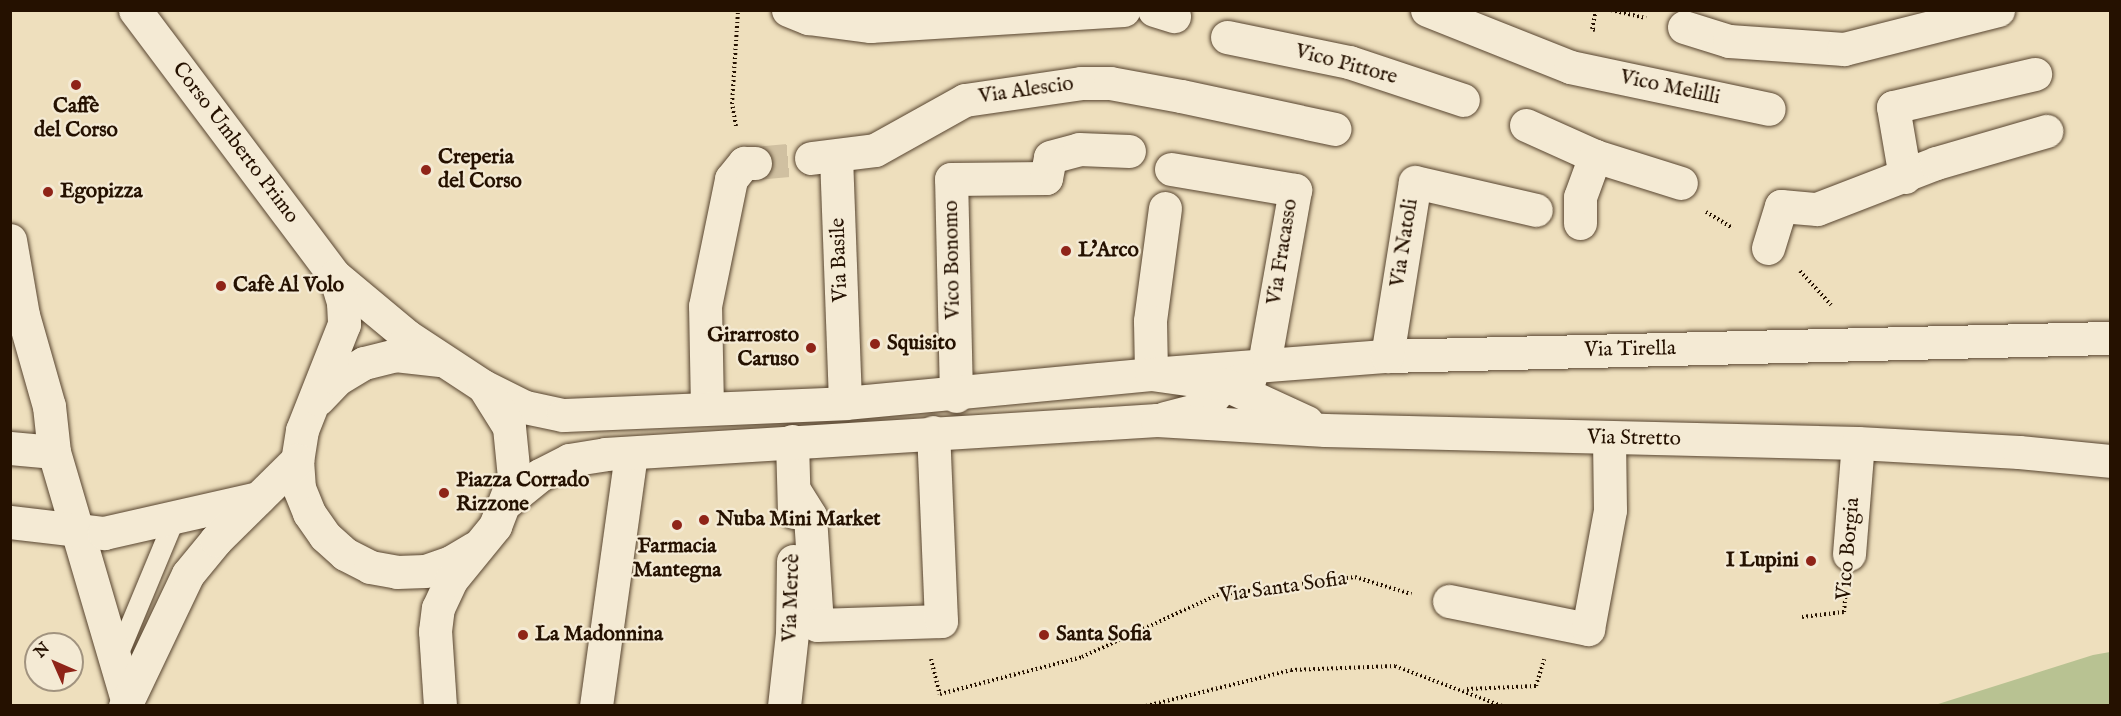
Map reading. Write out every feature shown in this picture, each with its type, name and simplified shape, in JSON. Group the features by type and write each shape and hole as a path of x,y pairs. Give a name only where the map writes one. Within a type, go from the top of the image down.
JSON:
{"street":[{"name":"Corso Umberto Primo","path":"135,10 335,276"},
{"path":"788,10 808,18 870,26 1123,10"},
{"name":"Vico Melilli","path":"1427,10 1570,67 1769,109"},
{"path":"1684,27 1729,42 1844,49 1998,10"},
{"name":"Vico Pittore","path":"1227,37 1350,62 1462,100"},
{"path":"1905,177 1893,107 2035,74"},
{"name":"Via Alescio","path":"823,157 875,150 965,100 1081,83 1110,83 1335,129"},
{"path":"1526,125 1594,156 1681,183"},
{"path":"1768,248 1781,206 1817,209 1905,177 1936,163 2046,131"},
{"name":"Vico Bonomo","path":"956,396 951,179 1046,178 1050,157 1079,149 1129,151"},
{"path":"1580,223 1580,197 1594,156"},
{"name":"Via Basile","path":"823,157 845,404"},
{"path":"707,408 705,306 731,179 749,163"},
{"name":"Via Fracasso","path":"1171,169 1295,190 1264,364"},
{"name":"Via Natoli","path":"1387,356 1415,182 1536,210"},
{"path":"1151,374 1150,321 1166,208"},
{"path":"10,240 17,316 49,406 54,452 116,660 126,703"},
{"path":"335,276 407,336 456,366 483,386 525,407 563,415 845,404 956,396 1151,374 1224,384 1325,430"},
{"path":"335,276 343,303 344,324 315,403 302,430 297,460 299,488 309,513 325,536 345,554 370,567 397,572 425,571 451,562 474,548"},
{"name":"Via Tirella","path":"1151,374 1387,356 2102,341"},
{"path":"315,403 337,379 364,363 395,355 426,356 456,366"},
{"path":"508,501 540,474 569,460 792,441 1157,420 1204,408 1224,384 1387,356"},
{"path":"440,705 435,631 438,608 474,548 495,526 508,501 514,477 510,427 483,386"},
{"name":"Via Stretto","path":"1157,420 1325,430 1609,439 1858,443 2019,452 2110,461"},
{"path":"794,490 810,516 817,625 922,624 941,621 933,432"},
{"path":"1449,602 1588,629 1610,510 1609,439"},
{"name":"Via Mercè","path":"784,705 792,634 794,490 792,441"},
{"name":"Vico Borgia","path":"1849,554 1858,443"},
{"path":"10,448 54,452"},
{"path":"596,705 631,453"},
{"path":"126,703 188,574 258,498 297,460"},
{"path":"10,522 104,533 258,498"}],"lane":[{"path":"116,660 176,516"}],"path":[{"path":"738,10 732,104 749,163"},
{"name":"Vico Borgia","path":"1802,617 1844,612 1849,554"},
{"name":"Via Santa Sofia","path":"922,624 940,694 1082,657 1217,595 1355,577 1449,602"},
{"path":"1463,689 1536,686 1544,659 1535,656"},
{"path":"1146,705 1291,670 1345,666 1395,666 1502,705"}],"green space":[{"path":"2110,652 2110,705 1935,705 2093,655"}],"tunnel":[{"path":"755,163 811,158"}],"place":[{"name":"Caffè del Corso","path":"76,85"},
{"name":"Creperia del Corso","path":"426,170"},
{"name":"Egopizza","path":"48,192"},
{"name":"L'Arco","path":"1066,251"},
{"name":"Cafè Al Volo","path":"221,286"},
{"name":"Squisito","path":"875,344"},
{"name":"Girarrosto Caruso","path":"811,348"},
{"name":"Piazza Corrado Rizzone","path":"444,493"},
{"name":"Nuba Mini Market","path":"704,520"},
{"name":"Farmacia Mantegna","path":"677,525"},
{"name":"I Lupini","path":"1811,561"},
{"name":"La Madonnina","path":"523,635"},
{"name":"Santa Sofia","path":"1044,635"}]}
